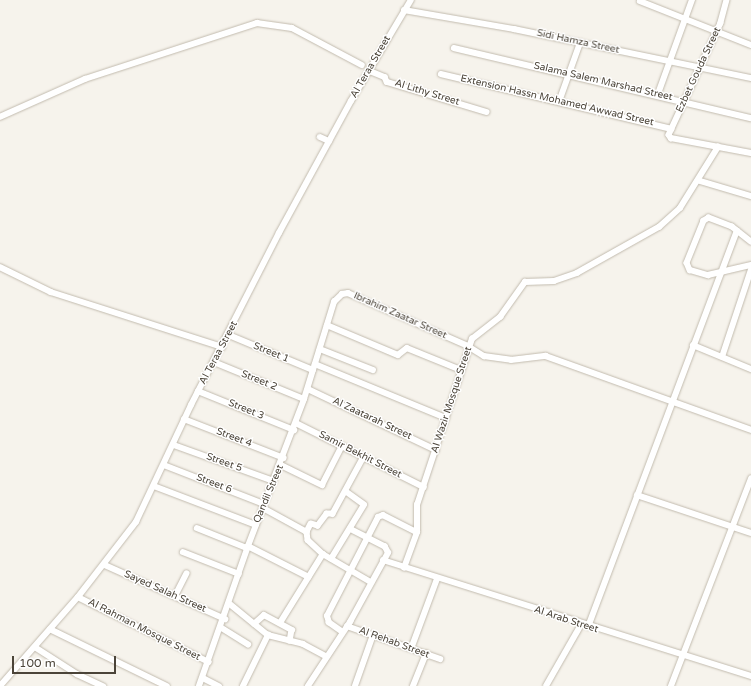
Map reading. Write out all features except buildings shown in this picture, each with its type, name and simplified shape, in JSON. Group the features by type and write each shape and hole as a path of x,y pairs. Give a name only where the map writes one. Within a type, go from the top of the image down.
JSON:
{"street":[{"name":"Al Teraa Street","path":"0,686 105,565 136,522 174,445 184,419 198,391 229,335 329,140 411,0"},
{"path":"640,0 751,45"},
{"path":"658,94 692,0"},
{"name":"Ezbet Gouda Street","path":"718,147 671,138 672,128 684,100 715,31 721,23 727,0"},
{"name":"Sidi Hamza Street","path":"404,10 580,43 751,78"},
{"path":"0,117 84,79 257,22 292,28 362,65"},
{"path":"559,102 580,43"},
{"name":"Salama Salem Marshad Street","path":"454,48 684,100 751,118"},
{"name":"Al Lithy Street","path":"370,71 385,77 387,82 488,112"},
{"name":"Extension Hassn Mohamed Awwad Street","path":"441,74 672,128"},
{"path":"320,137 329,140"},
{"path":"718,147 751,153"},
{"name":"Al Wazir Mosque Street","path":"404,568 417,532 416,513 424,487 468,346 476,334 500,317 524,282 554,281 577,273 641,238 672,217 700,181 718,147"},
{"path":"700,181 751,196"},
{"path":"751,242 736,231 712,219 704,221 687,263 690,270 700,274 720,273 751,265"},
{"path":"588,627 736,231"},
{"path":"0,267 51,292 222,347"},
{"path":"722,357 751,270"},
{"name":"Ibrahim Zaatar Street","path":"334,302 342,294 348,293 468,346"},
{"name":"Qandil Street","path":"199,686 222,628 248,547 294,430 334,302"},
{"path":"327,325 398,355 407,348 461,370"},
{"name":"Street 1","path":"229,335 446,418"},
{"path":"693,345 751,369"},
{"path":"468,346 490,358 546,356 751,430"},
{"path":"320,349 373,370"},
{"name":"Street 2","path":"214,362 304,399"},
{"name":"Al Zaatarah Street","path":"308,389 436,450"},
{"name":"Street 3","path":"198,391 294,430"},
{"name":"Street 4","path":"184,419 284,458"},
{"name":"Samir Bekhit Street","path":"296,422 424,487"},
{"name":"Street 5","path":"174,445 274,481"},
{"path":"281,465 322,485 342,446"},
{"path":"364,457 333,514 327,514 318,526 311,524 307,532 308,540 323,554 349,571 372,582"},
{"name":"Street 6","path":"164,465 264,506 307,532"},
{"path":"671,686 751,479"},
{"path":"154,486 256,526"},
{"path":"331,559 364,503 346,492"},
{"path":"637,495 751,533"},
{"path":"342,632 329,623 327,616 378,517 383,515 417,532"},
{"path":"196,528 248,547 309,577"},
{"path":"308,686 326,656 347,626 372,582 387,548 350,529"},
{"path":"183,552 239,574"},
{"path":"280,623 323,554"},
{"name":"Al Arab Street","path":"383,560 437,579 581,625 751,676"},
{"name":"Sayed Salah Street","path":"105,565 225,619"},
{"path":"175,596 186,574"},
{"path":"411,649 437,579"},
{"name":"Al Rahman Mosque Street","path":"78,597 209,662"},
{"path":"230,604 268,635 303,644 326,656"},
{"path":"254,624 262,614 292,630 290,641"},
{"path":"546,686 581,625"},
{"name":"Al Rehab Street","path":"347,626 440,659"},
{"path":"222,628 248,644"},
{"path":"50,629 167,686"},
{"path":"243,686 268,635"},
{"path":"355,686 373,635"},
{"path":"35,647 77,674 103,686"},
{"path":"413,686 426,654"},
{"path":"203,678 219,686"}]}
